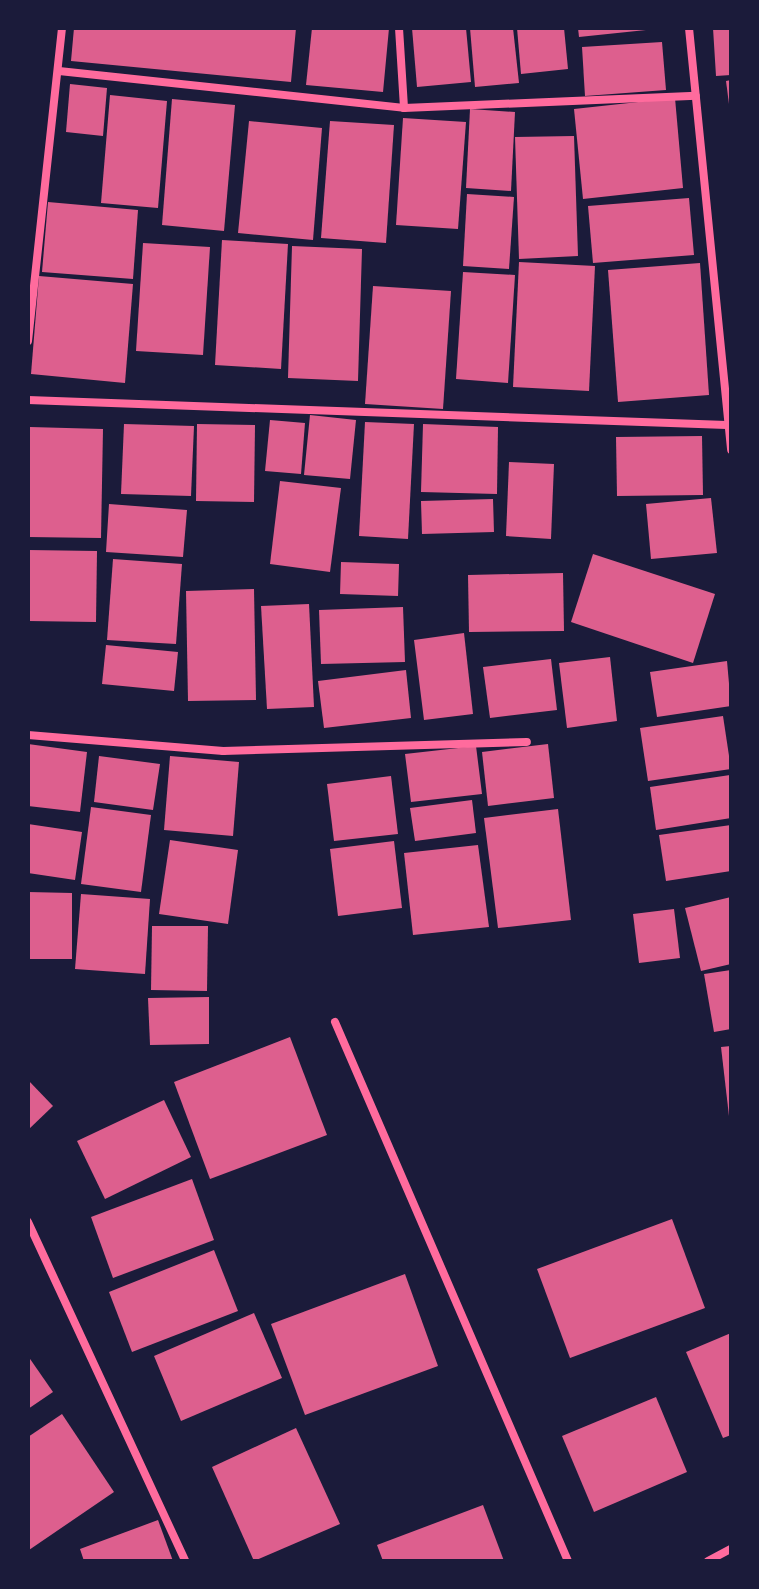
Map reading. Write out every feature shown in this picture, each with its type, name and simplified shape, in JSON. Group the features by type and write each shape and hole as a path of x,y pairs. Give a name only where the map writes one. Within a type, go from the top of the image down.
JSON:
{"street":[{"path":"28,341 62,28"},
{"path":"399,28 404,108"},
{"path":"689,28 731,450"},
{"path":"59,71 404,108 696,96"},
{"path":"28,400 727,425"},
{"path":"28,735 223,751 527,742"},
{"path":"335,1022 568,1561"},
{"path":"28,1222 185,1561"},
{"path":"708,1561 731,1549"}],"building":[{"path":"74,28 296,28 291,82 71,61"},
{"path":"312,28 389,28 383,92 306,85"},
{"path":"412,28 466,28 471,82 417,87"},
{"path":"470,28 513,28 519,83 475,87"},
{"path":"517,28 564,28 568,69 521,74"},
{"path":"578,28 645,28 646,30 579,37"},
{"path":"713,28 731,28 731,75 716,76"},
{"path":"662,42 666,90 585,96 582,47"},
{"path":"731,80 731,104 729,104 726,81"},
{"path":"70,84 107,88 103,136 66,132"},
{"path":"110,95 167,101 158,208 101,203"},
{"path":"675,98 683,188 583,199 574,109"},
{"path":"172,99 235,105 224,231 162,225"},
{"path":"470,109 515,112 511,191 466,188"},
{"path":"403,118 466,122 458,229 396,225"},
{"path":"249,121 322,128 313,240 238,233"},
{"path":"330,121 394,125 386,243 321,238"},
{"path":"574,136 578,256 519,259 515,137"},
{"path":"467,194 514,197 509,269 463,266"},
{"path":"689,198 694,255 593,263 588,206"},
{"path":"48,202 138,210 133,279 42,272"},
{"path":"222,240 288,244 281,369 215,365"},
{"path":"143,243 210,247 203,355 136,351"},
{"path":"292,246 362,249 358,381 288,378"},
{"path":"519,262 595,266 589,391 513,387"},
{"path":"700,263 709,395 618,402 608,270"},
{"path":"463,272 515,275 508,383 456,379"},
{"path":"39,276 133,284 125,383 31,374"},
{"path":"373,286 451,291 443,409 365,404"},
{"path":"310,415 356,420 350,479 304,475"},
{"path":"270,420 305,423 301,474 265,471"},
{"path":"365,422 414,424 408,539 359,536"},
{"path":"124,424 194,426 191,496 121,494"},
{"path":"197,424 255,425 254,502 196,501"},
{"path":"423,424 498,427 497,494 421,492"},
{"path":"30,427 103,429 101,538 28,537"},
{"path":"702,436 703,495 617,496 616,437"},
{"path":"509,462 554,464 551,539 506,536"},
{"path":"280,481 341,488 330,572 270,564"},
{"path":"711,498 717,553 651,559 646,504"},
{"path":"493,499 494,532 422,534 421,501"},
{"path":"109,504 187,510 183,557 106,552"},
{"path":"28,550 97,551 96,622 28,621"},
{"path":"593,554 715,594 693,663 571,622"},
{"path":"113,559 182,564 176,644 107,640"},
{"path":"341,562 399,564 398,596 340,594"},
{"path":"563,573 564,631 469,632 468,575"},
{"path":"254,589 256,700 188,701 186,591"},
{"path":"309,604 314,707 267,709 261,606"},
{"path":"403,607 405,662 321,664 319,610"},
{"path":"464,633 473,714 424,720 414,640"},
{"path":"106,645 178,652 174,691 102,684"},
{"path":"610,657 617,721 567,728 559,663"},
{"path":"551,659 557,710 490,718 483,667"},
{"path":"727,661 731,706 657,717 650,672"},
{"path":"406,670 411,718 324,728 318,681"},
{"path":"723,716 731,769 648,781 640,728"},
{"path":"28,744 87,752 80,812 28,806"},
{"path":"548,744 554,798 488,806 482,752"},
{"path":"476,746 482,794 411,802 405,754"},
{"path":"99,756 160,764 153,810 94,802"},
{"path":"170,756 239,762 233,836 164,830"},
{"path":"730,775 731,818 656,830 650,787"},
{"path":"391,776 398,834 334,841 327,784"},
{"path":"472,800 476,833 415,841 410,808"},
{"path":"91,807 151,815 141,892 81,884"},
{"path":"558,809 571,920 498,928 484,818"},
{"path":"28,824 82,832 75,880 28,873"},
{"path":"731,825 731,871 666,881 659,835"},
{"path":"170,840 238,850 228,924 159,914"},
{"path":"394,841 402,908 338,916 330,849"},
{"path":"478,845 489,927 413,935 404,853"},
{"path":"28,892 72,893 72,959 28,959"},
{"path":"81,894 150,899 145,974 75,969"},
{"path":"731,897 731,964 701,971 685,908"},
{"path":"674,909 680,958 639,963 633,914"},
{"path":"152,926 208,926 207,991 151,990"},
{"path":"731,970 731,1029 714,1032 704,974"},
{"path":"209,997 209,1044 150,1045 148,998"},
{"path":"290,1037 327,1135 210,1179 174,1082"},
{"path":"731,1046 731,1116 729,1116 721,1047"},
{"path":"28,1080 53,1106 28,1130"},
{"path":"164,1100 191,1157 105,1199 77,1141"},
{"path":"192,1179 214,1240 113,1278 91,1217"},
{"path":"672,1219 705,1308 570,1358 537,1269"},
{"path":"214,1250 238,1311 132,1352 109,1292"},
{"path":"405,1274 438,1366 305,1415 271,1324"},
{"path":"254,1313 282,1378 181,1421 154,1356"},
{"path":"731,1333 731,1435 723,1438 686,1352"},
{"path":"28,1356 53,1392 28,1409"},
{"path":"656,1397 687,1472 594,1512 562,1436"},
{"path":"62,1414 114,1492 29,1550 28,1437"},
{"path":"296,1428 340,1524 254,1561 212,1467"},
{"path":"483,1505 504,1561 383,1561 377,1545"},
{"path":"158,1520 173,1561 84,1561 80,1549"}]}
